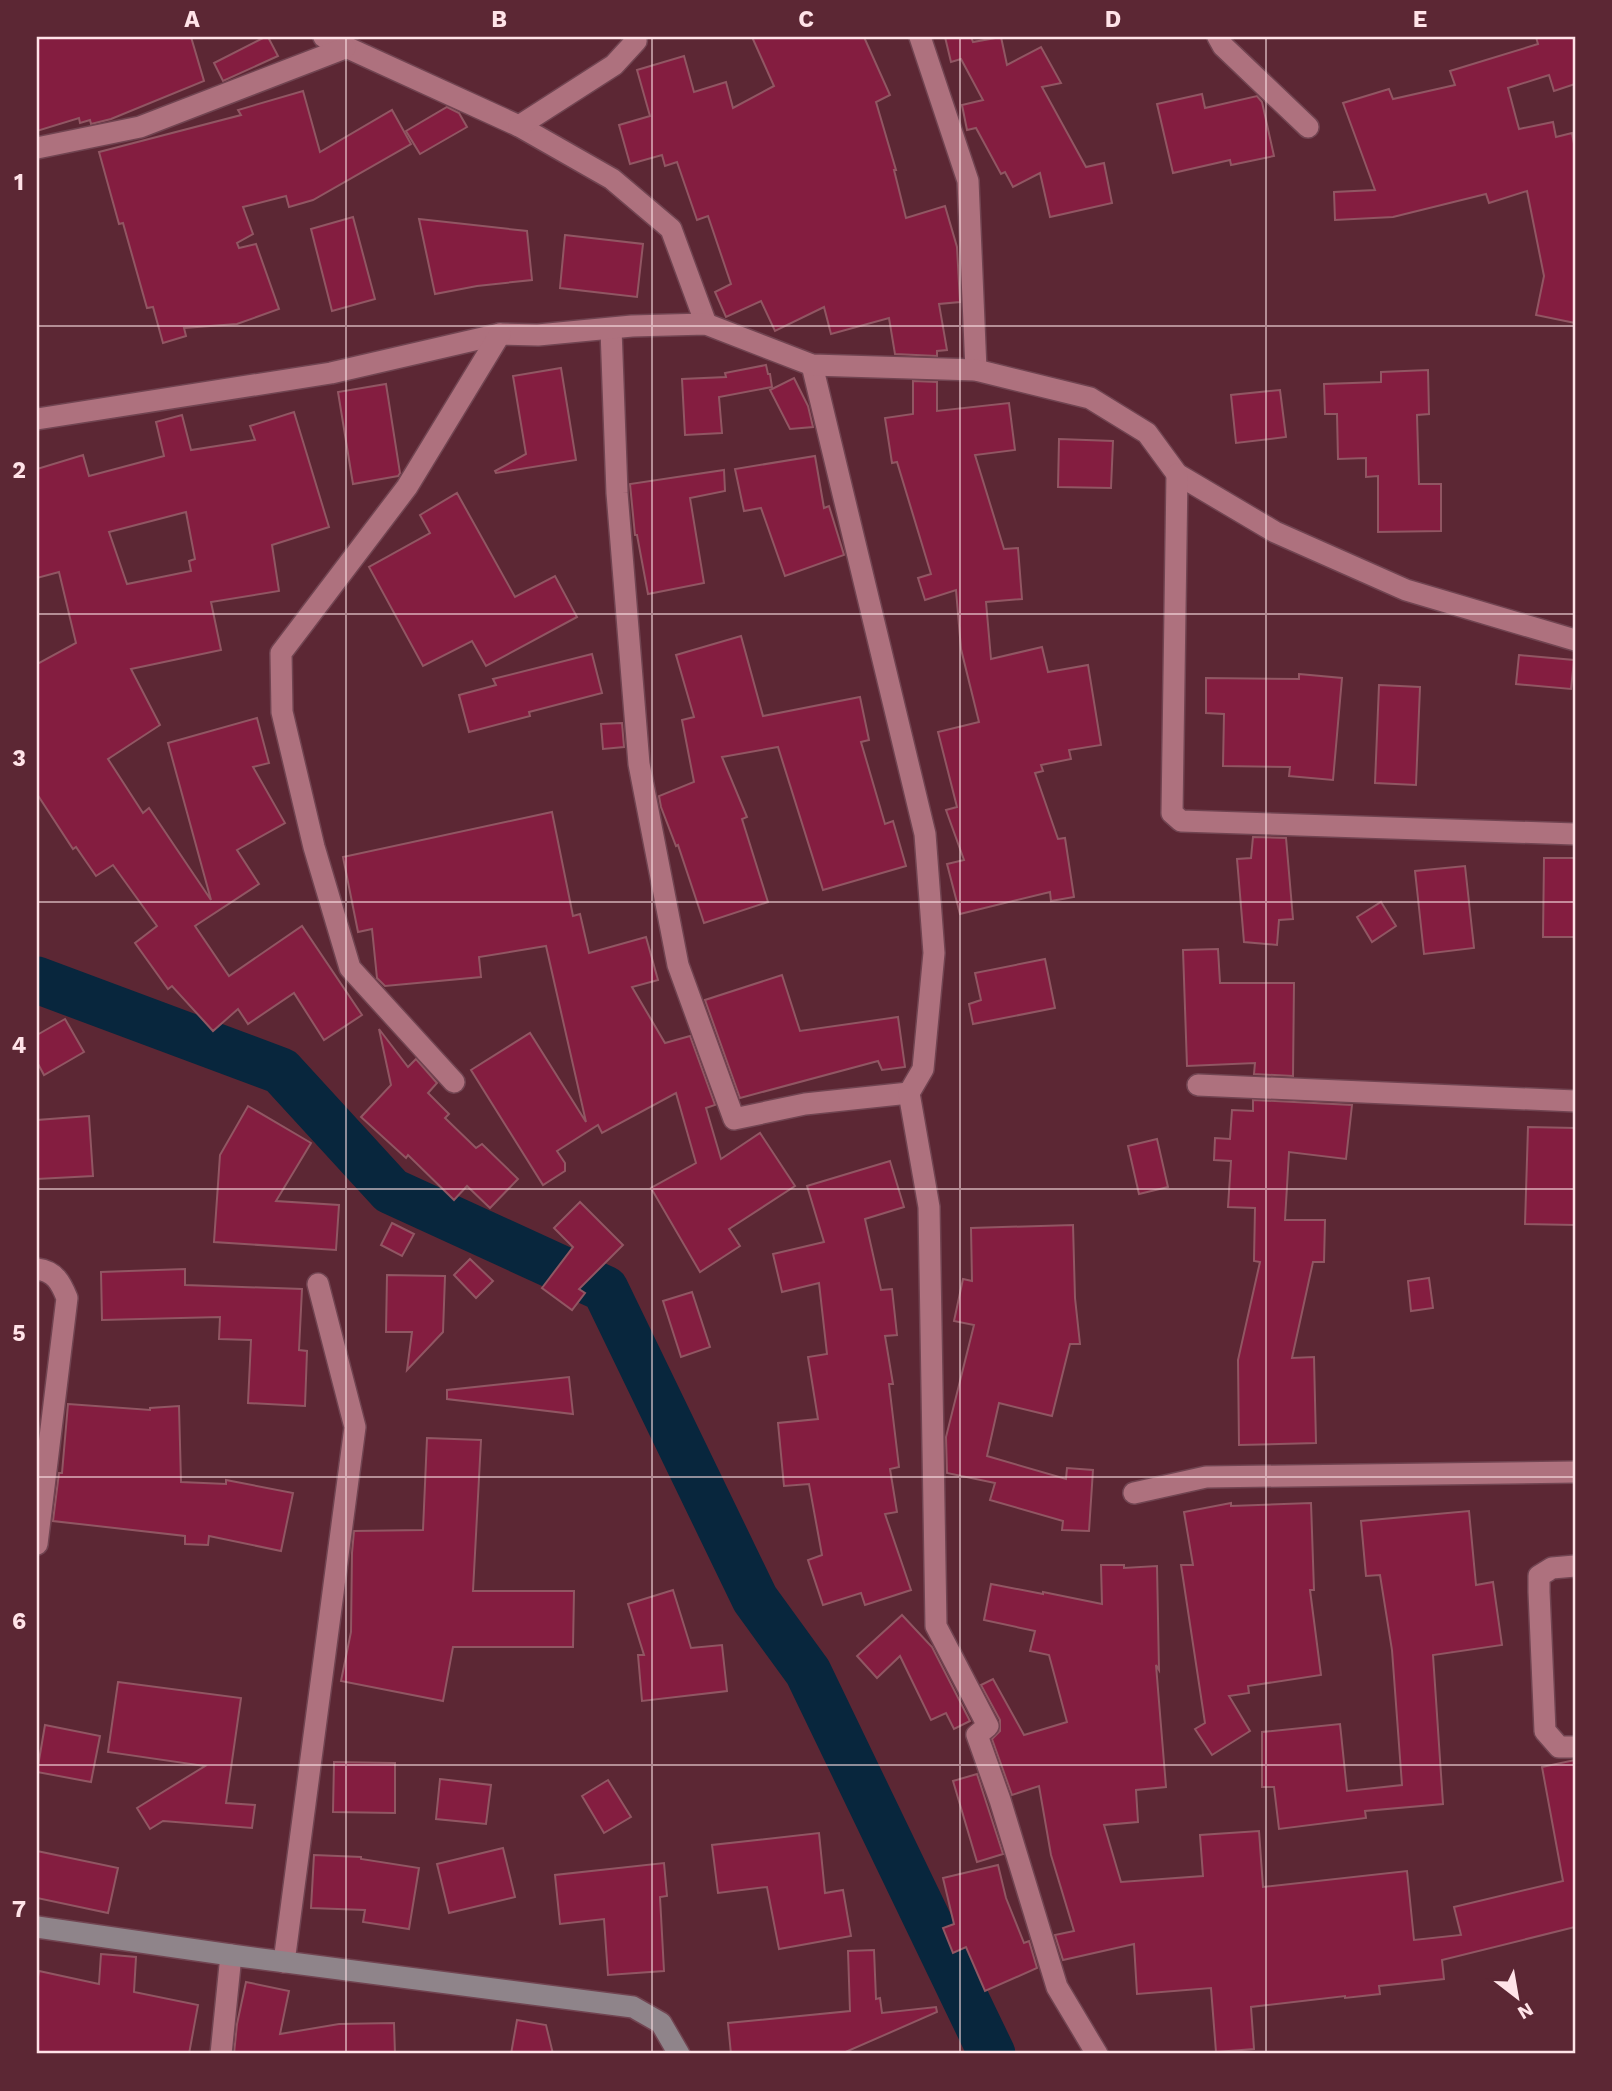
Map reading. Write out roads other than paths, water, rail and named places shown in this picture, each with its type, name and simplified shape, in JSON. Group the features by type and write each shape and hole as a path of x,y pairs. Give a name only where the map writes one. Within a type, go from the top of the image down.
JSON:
{"street":[{"path":"324,37 519,126 612,179 671,229 706,324"},
{"path":"519,126 614,65 636,41 635,37"},
{"path":"920,37 968,181 976,370"},
{"path":"1218,37 1223,46 1308,127"},
{"path":"37,148 140,127 345,48"},
{"path":"37,419 331,373 500,334 538,335 706,324 812,365 976,370 1090,398 1147,433 1177,474 1275,532 1406,590 1575,640"},
{"path":"611,329 617,493 639,764 678,965 734,1119 805,1104 909,1093"},
{"path":"454,1082 350,968 314,847 282,712 281,653 407,487 500,334"},
{"path":"812,365 925,834 934,967 923,1069 909,1093 929,1207 936,1626 988,1727 977,1735 1000,1800 1057,1987 1097,2054"},
{"path":"1177,474 1172,813 1181,821 1575,834"},
{"path":"1198,1085 1575,1101"},
{"path":"37,1269 47,1270 60,1281 67,1298 37,1544"},
{"path":"284,1962 355,1427 318,1283"},
{"path":"1134,1493 1206,1477 1575,1472"},
{"path":"1575,1566 1552,1568 1539,1576 1539,1592 1545,1731 1559,1747 1575,1747"},
{"path":"37,1927 633,2007 661,2024 680,2054"},
{"path":"221,2054 231,1955"}],"waterway":[{"path":"37,980 281,1071 391,1191 605,1289 755,1599 808,1672 992,2054"}]}
